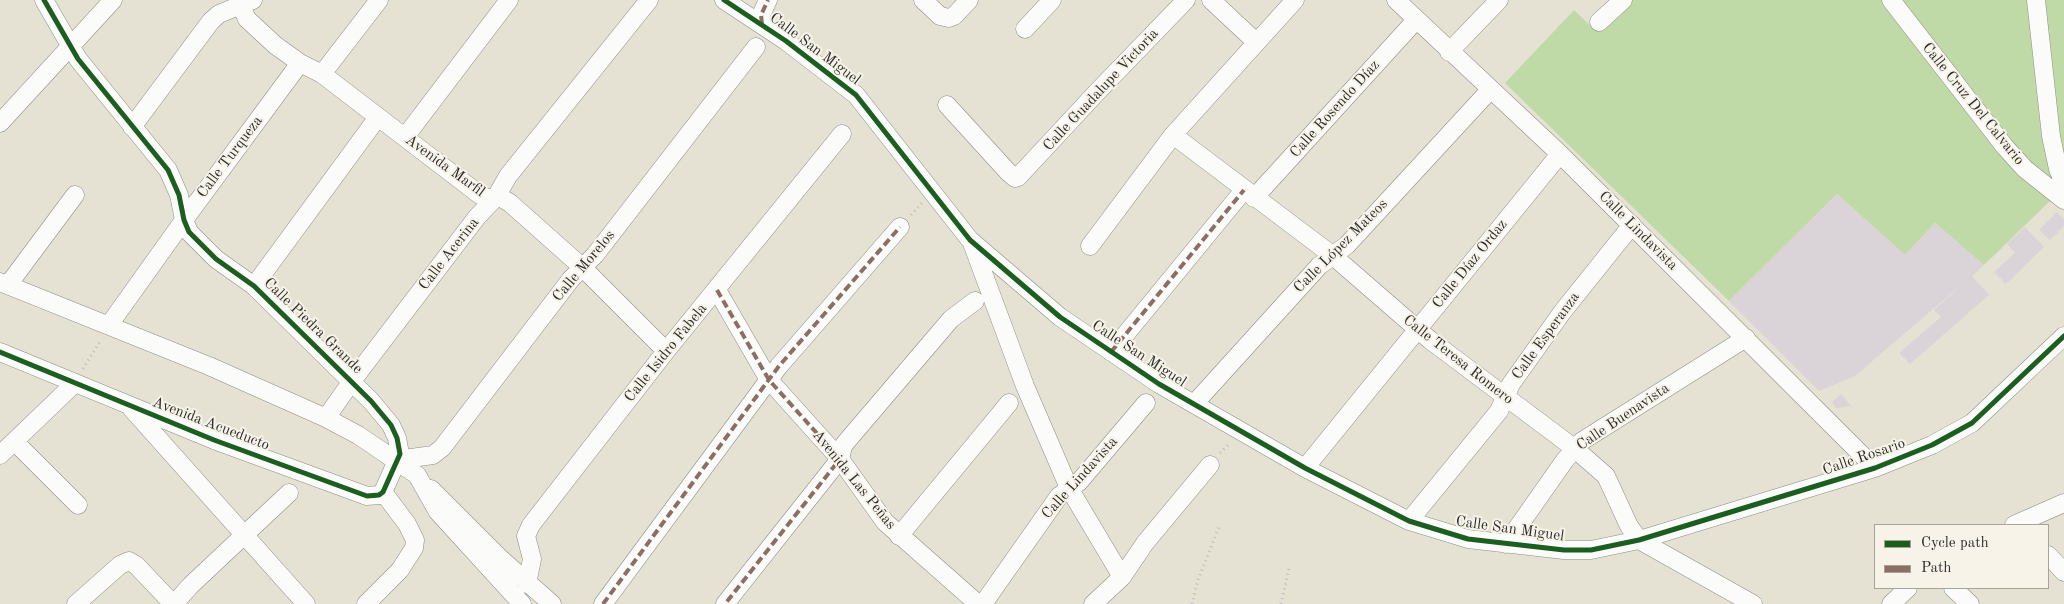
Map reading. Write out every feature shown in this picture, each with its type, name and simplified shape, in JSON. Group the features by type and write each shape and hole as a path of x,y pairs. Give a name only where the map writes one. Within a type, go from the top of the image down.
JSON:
{"street":[{"name":"Calle Piedra Grande","path":"44,0 69,47 168,170 176,185 184,220 189,232 208,252 254,286 352,381 391,425 400,449 397,460"},
{"path":"0,122 113,0"},
{"path":"322,74 379,0"},
{"path":"404,137 508,0"},
{"name":"Calle Acerina","path":"326,418 477,216 496,197 508,176 649,0"},
{"name":"Calle San Miguel","path":"724,0 762,24 856,96 970,240 1043,304 1111,352 1240,432 1305,468 1410,521 1468,539 1564,550 1591,550 1639,540"},
{"path":"762,24 762,15 768,0"},
{"path":"923,0 945,17 954,16 969,0"},
{"path":"1025,29 1052,0"},
{"name":"Calle Guadalupe Victoria","path":"947,104 1015,178 1021,176 1098,90 1186,0"},
{"path":"1211,0 1256,42"},
{"path":"1090,246 1173,135 1295,0"},
{"name":"Calle Lindavista","path":"1396,0 1449,52 1560,154 1875,468"},
{"path":"1449,52 1499,0"},
{"path":"1599,22 1623,0"},
{"name":"Calle Cruz Del Calvario","path":"1891,0 2005,147 2025,169 2064,200"},
{"path":"2036,0 2051,136 2058,169 2064,184"},
{"path":"132,127 211,21 219,14 247,3"},
{"name":"Avenida Marfil","path":"247,3 247,19 300,63 322,74 480,195 487,198 503,198 510,203 582,267 666,351"},
{"name":"Calle Rosendo Díaz","path":"1111,352 1249,194 1416,20"},
{"name":"Calle Morelos","path":"397,460 433,455 442,448 582,267 595,255 756,46"},
{"name":"Calle Turqueza","path":"109,326 184,220 300,63"},
{"name":"Calle López Mateos","path":"1194,404 1319,266 1347,245 1490,90"},
{"path":"254,286 378,117"},
{"name":"Calle Isidro Fabela","path":"527,584 532,564 527,531 666,351 842,134"},
{"name":"Calle Teresa Romero","path":"1173,135 1332,255 1416,330 1574,448 1606,476 1629,526 1639,540"},
{"name":"Calle Díaz Ordaz","path":"1305,468 1560,154"},
{"path":"76,195 4,283 326,418 397,460 527,584 552,604"},
{"name":"Calle Esperanza","path":"1410,521 1499,411 1511,384 1563,311 1632,225"},
{"path":"603,604 769,380 900,227"},
{"path":"970,240 1025,386 1069,488 1122,577"},
{"name":"Avenida Las Peñas","path":"717,290 769,380 840,459 885,522 978,604"},
{"path":"725,604 840,459 842,446 951,319 975,300"},
{"name":"Calle Rosario","path":"1639,540 1875,468 1932,446 1972,423 2064,336"},
{"name":"Calle Buenavista","path":"1506,544 1574,448 1746,338"},
{"name":"Avenida Acueducto","path":"0,352 214,440 358,494 374,496 383,492"},
{"path":"0,455 75,382"},
{"name":"Calle Lindavista","path":"983,604 1059,496 1079,482 1146,402"},
{"path":"899,536 1008,403"},
{"path":"127,404 306,604"},
{"path":"15,442 78,505"},
{"path":"366,604 400,570 414,548 416,540 407,524 383,492 397,460"},
{"path":"1094,604 1122,577 1145,543 1210,465"},
{"path":"422,482 438,512 522,604"},
{"path":"76,604 120,565 128,561 136,565 173,604 289,493"},
{"path":"2020,524 2064,503"},
{"path":"1639,540 1753,604"},
{"path":"2049,556 2064,572"},
{"path":"1891,604 1907,589"},
{"path":"1954,589 1970,604"}],"path":[{"path":"900,227 921,204 935,194"},
{"path":"75,382 109,326"},
{"path":"1210,465 1240,432"},
{"path":"1192,604 1198,580 1219,527"},
{"path":"1281,604 1289,568"}],"green space":[{"path":"1628,0 2064,0 2064,200 2049,202 1984,265 1935,223 1905,255 1837,194 1729,301 1505,83 1574,10 1594,29"}],"building":[{"path":"1837,194 1905,255 1935,223 1984,265 1972,276 1989,295 1910,364 1899,353 1941,317 1934,310 1968,279 1855,376 1819,391 1729,301"},
{"path":"2057,212 2064,219 2064,226 2050,240 2039,230"},
{"path":"2025,227 2044,247 2006,284 1994,272 2015,253 2007,244"},
{"path":"1841,394 1851,406 1836,408 1832,402"}],"marked path":[{"path":"762,24 761,15 768,0"},
{"path":"1111,352 1244,190"},
{"path":"603,604 779,366 900,227"},
{"path":"717,290 769,380 840,459 725,604"}],"cycle path":[{"path":"0,352 214,440 367,496 379,495 383,492 400,454 397,438 391,425 371,401 254,286 216,259 189,232 184,220 179,195 168,170 78,59 44,0"},
{"path":"724,0 786,41 856,95 970,240 1060,317 1159,384 1305,468 1409,521 1468,539 1564,550 1591,550 1639,540 1875,468 1932,445 1972,423 2064,336"}]}
